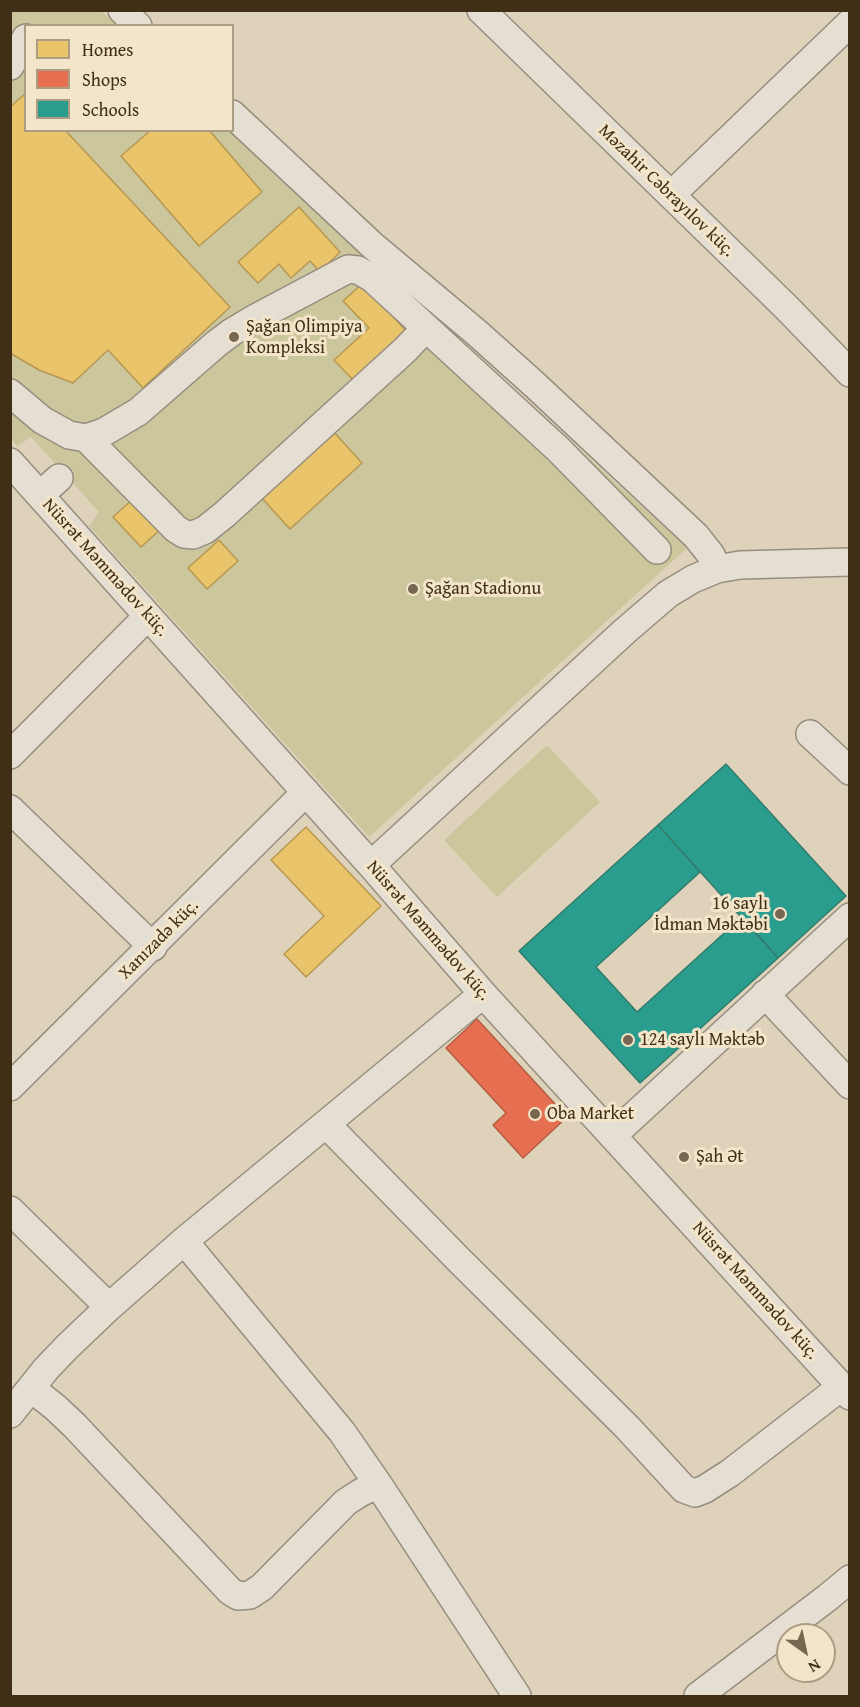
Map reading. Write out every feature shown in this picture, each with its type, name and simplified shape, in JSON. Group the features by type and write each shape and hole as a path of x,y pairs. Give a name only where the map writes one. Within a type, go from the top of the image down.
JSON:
{"street":[{"path":"122,10 136,24"},
{"name":"Məzahir Cəbrayılov küç.","path":"481,10 786,307 849,373"},
{"path":"671,195 849,22 840,10"},
{"path":"10,66 24,42"},
{"path":"234,116 372,245 535,385 696,536 711,555 717,569"},
{"path":"10,393 59,431 86,438 104,432 138,412 232,332 348,269 358,270 372,278 559,450 657,550"},
{"path":"86,438 176,529 184,534 193,535 205,530 225,514 405,350 426,328"},
{"name":"Nüsrət Məmmədov küç.","path":"10,462 49,486 148,616 483,994 845,1391"},
{"path":"371,865 668,594 693,579 717,569 740,565 849,562"},
{"path":"10,755 148,616"},
{"path":"810,734 849,771"},
{"name":"Xanızadə küç.","path":"10,1087 306,792"},
{"path":"10,809 153,947"},
{"path":"613,1135 849,917"},
{"path":"10,1414 67,1347 109,1307 184,1241 483,994"},
{"path":"765,994 849,1085"},
{"path":"327,1125 627,1427 684,1489 694,1493 705,1489 845,1391"},
{"path":"10,1210 109,1307"},
{"path":"184,1241 336,1423 517,1696"},
{"path":"31,1388 75,1426 230,1591 238,1596 250,1595 262,1587 346,1502 378,1484"},
{"path":"698,1696 849,1579"}],"shaded area":[{"name":"Şağan Olimpiya Kompleksi","path":"10,11 101,11 116,24 24,24 24,132 233,132 687,548 369,837 89,526 99,512 31,437 17,446 11,438"},
{"path":"547,745 600,802 497,897 444,840"}],"building: Homes":[{"path":"24,95 24,132 67,132 230,307 143,388 108,350 73,383 39,370 10,353 10,107"},
{"path":"149,132 211,132 262,192 199,246 121,156"},
{"path":"299,207 340,252 320,272 310,261 291,278 279,264 258,283 238,262"},
{"path":"363,283 407,332 354,381 334,360 369,328 343,301"},
{"path":"332,430 362,463 290,529 260,496"},
{"path":"134,498 162,528 141,547 113,517"},
{"path":"219,540 238,561 207,589 188,568"},
{"path":"306,827 381,906 306,977 284,954 324,916 271,860"}],"building: Shops":[{"path":"477,1019 567,1117 523,1158 493,1125 506,1113 446,1048"}],"building: Schools":[{"path":"726,764 846,896 778,958 658,825"},
{"path":"658,825 700,872 596,967 637,1012 742,917 778,958 640,1083 519,951"}],"place":[{"name":"Şağan Olimpiya Kompleksi","path":"234,337"},
{"name":"Şağan Stadionu","path":"413,589"},
{"name":"16 saylı İdman Məktəbi","path":"780,914"},
{"name":"124 saylı Məktəb","path":"628,1040"},
{"name":"Oba Market","path":"535,1114"},
{"name":"Şah Ət","path":"684,1157"}]}
